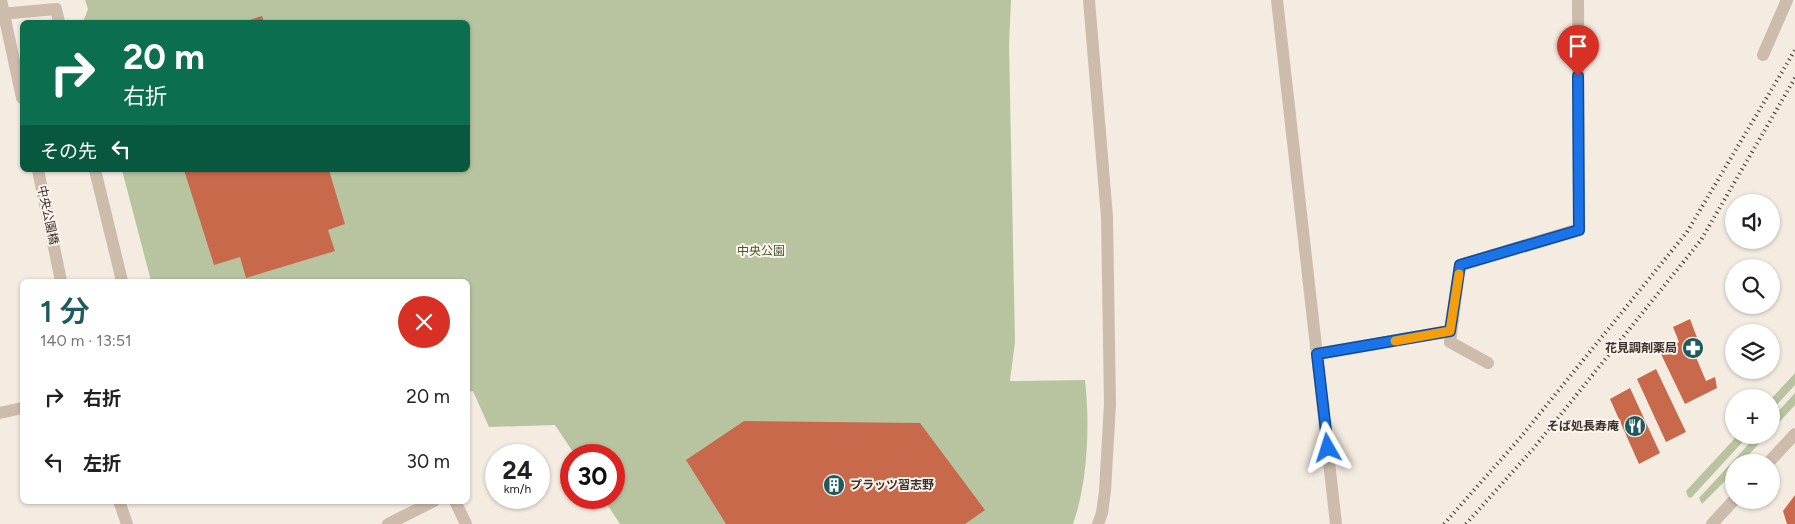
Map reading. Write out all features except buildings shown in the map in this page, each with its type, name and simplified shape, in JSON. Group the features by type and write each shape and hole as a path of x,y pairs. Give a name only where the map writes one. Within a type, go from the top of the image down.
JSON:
{"street":[{"path":"2,0 20,88"},
{"path":"1089,0 1107,217 1110,385 1105,491 1102,513 1098,524"},
{"path":"1277,0 1336,524"},
{"path":"1488,363 1450,342 1460,265 1579,230 1578,0"},
{"path":"1763,55 1787,0"},
{"path":"0,14 56,9 59,20"},
{"name":"中央公園橋","path":"38,172 61,279"},
{"path":"95,172 122,279"},
{"path":"1317,354 1450,331"},
{"path":"0,413 20,408"},
{"path":"1776,454 1795,434"},
{"path":"120,504 127,524"},
{"path":"388,524 428,504"},
{"path":"456,504 466,524"},
{"path":"1712,524 1726,509"}],"green space":[{"name":"中央公園","path":"85,0 1011,0 1009,45 1015,342 1010,381 1085,380 1087,434 1085,472 1073,524 620,524 610,509 625,509 625,444 568,444 555,425 489,427 473,391 470,392 470,279 150,279 123,172 470,172 470,20 84,20 88,9"},
{"path":"1795,373 1795,385 1780,401 1780,389"},
{"path":"1795,393 1795,405 1780,421 1780,409"},
{"path":"1730,444 1741,444 1732,454 1725,454 1725,461 1691,498 1688,497 1686,491"},
{"path":"1749,444 1759,444 1749,454 1740,454"},
{"path":"1725,470 1725,481 1702,504 1699,498"}],"railway":[{"path":"1444,524 1520,438 1687,232 1795,50"},
{"path":"1466,524 1533,449 1701,240 1795,78"}],"slow traffic":[{"path":"1395,341 1450,331 1459,274"}],"place":[{"name":"花見調剤薬局","path":"1693,348"},
{"name":"そば処長寿庵","path":"1635,426"},
{"name":"プラッツ習志野","path":"834,485"}],"route":[{"path":"1328,448 1317,354 1450,331 1460,265 1579,230 1578,76"}]}
